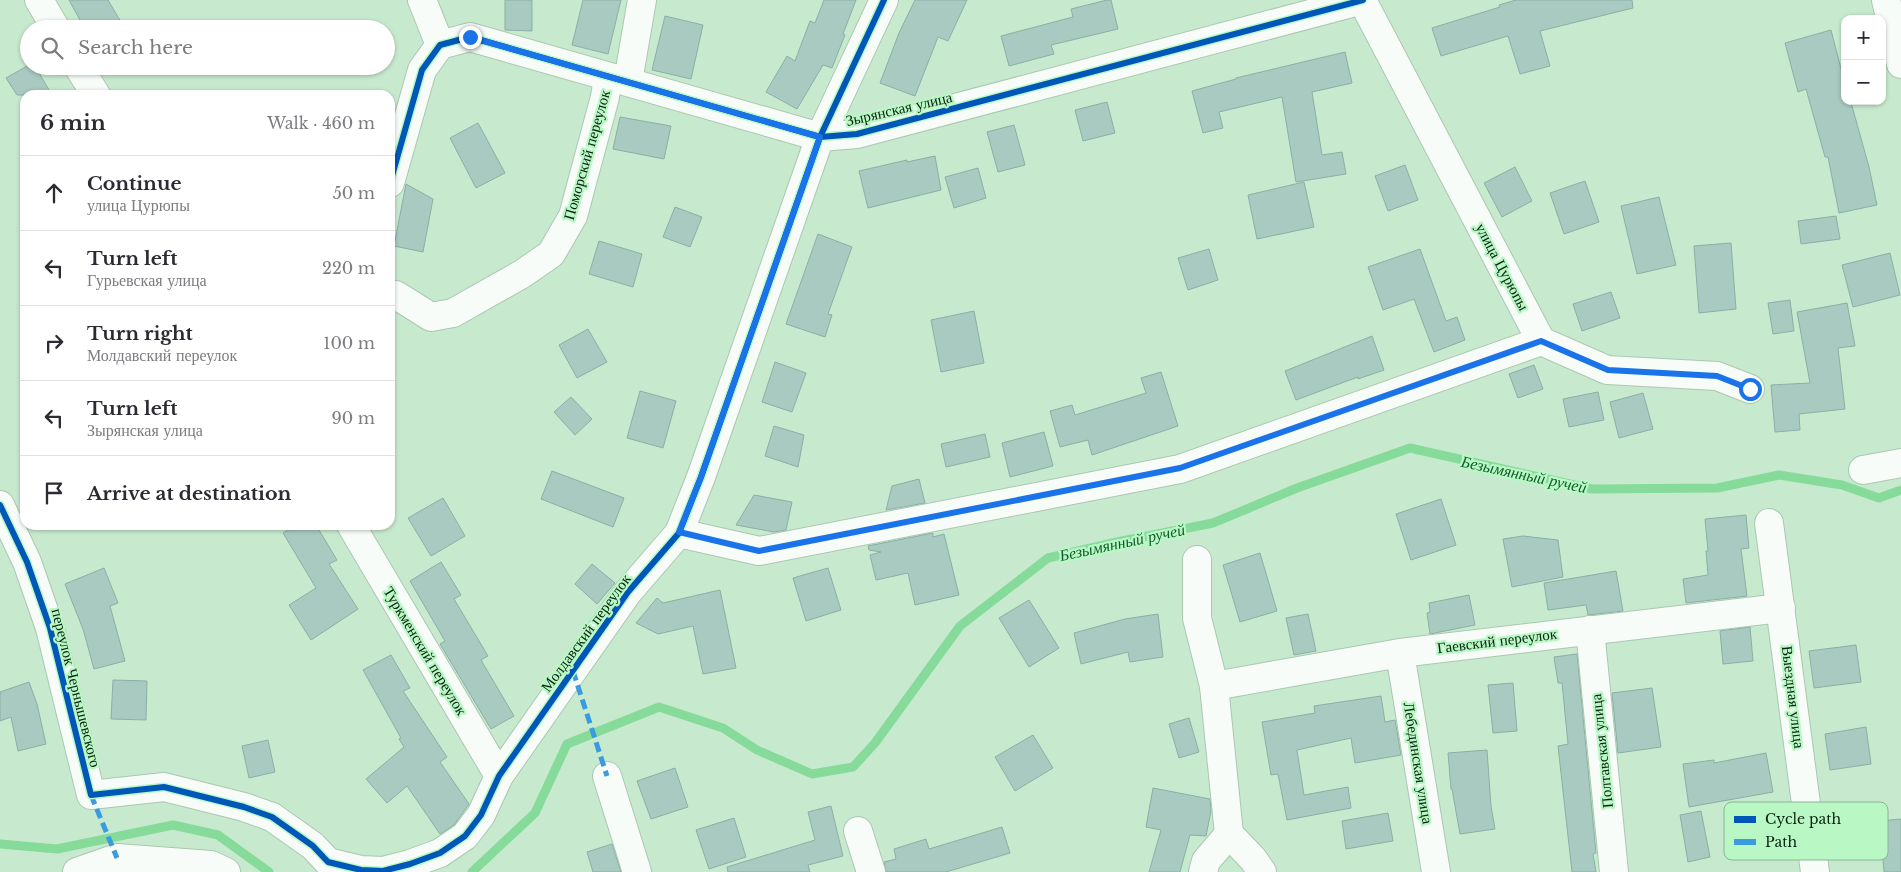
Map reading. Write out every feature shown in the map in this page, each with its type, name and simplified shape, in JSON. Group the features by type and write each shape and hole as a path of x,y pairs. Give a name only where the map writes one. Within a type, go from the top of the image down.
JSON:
{"street":[{"path":"39,0 51,20"},
{"path":"395,165 422,70 440,45 422,0"},
{"name":"Поморский переулок","path":"395,295 431,317 453,313 522,274 551,254 573,216 605,97 618,79 642,0"},
{"name":"Молдавский переулок","path":"91,795 164,787 244,807 272,817 313,846 328,862 361,870 383,871 410,864 440,853 465,836 481,815 499,776 628,592 679,532 701,477 820,137 884,0"},
{"name":"Зырянская улица","path":"440,45 470,37 820,137 858,134 1363,0"},
{"name":"улица Цурюпы","path":"1363,0 1541,341"},
{"path":"1886,0 1901,64"},
{"path":"84,75 93,90"},
{"path":"679,532 759,551 1180,468 1541,341 1608,370 1717,376 1750,389"},
{"path":"1863,470 1901,463"},
{"name":"переулок Чернышевского","path":"0,505 27,562 50,628 91,795"},
{"name":"Выездная улица","path":"1768,523 1806,802"},
{"name":"Туркменский переулок","path":"354,530 499,776"},
{"path":"1197,560 1197,618 1214,686 1229,834 1253,859 1262,872"},
{"name":"Гаевский переулок","path":"1214,686 1400,653 1781,608"},
{"name":"Полтавская улица","path":"1590,630 1614,872"},
{"name":"Лебединская улица","path":"1400,653 1436,872"},
{"path":"607,776 637,872"},
{"path":"858,831 871,872"},
{"path":"1203,872 1206,861 1229,834"},
{"path":"77,872 117,858 212,865 226,872"}],"building":[{"path":"69,0 108,0 120,20 80,20"},
{"path":"505,0 532,0 532,31 505,30"},
{"path":"583,0 621,0 608,54 572,45"},
{"path":"824,0 856,0 832,68 823,65 797,109 766,92 787,56 795,61 810,21 815,23"},
{"path":"915,0 967,0 948,41 938,37 915,96 880,83 899,33"},
{"path":"1111,0 1118,29 1051,45 1054,54 1009,66 1001,36 1073,17 1071,9"},
{"path":"1516,0 1632,0 1633,8 1540,31 1550,66 1520,74 1508,36 1441,56 1432,28 1500,7 1499,5"},
{"path":"665,16 703,25 691,79 652,70"},
{"path":"1831,30 1841,69 1841,105 1852,106 1869,167 1877,205 1839,213 1828,157 1825,157 1806,89 1798,92 1785,43"},
{"path":"1345,52 1352,83 1312,92 1322,155 1342,152 1346,174 1296,182 1282,97 1219,112 1223,128 1203,133 1192,91 1236,78"},
{"path":"20,70 20,75 40,75 49,90 20,90 20,95 17,95 6,78"},
{"path":"1107,102 1115,133 1083,141 1075,110"},
{"path":"620,117 671,126 664,159 613,149"},
{"path":"478,123 505,173 476,188 450,138"},
{"path":"1014,125 1025,165 998,172 987,132"},
{"path":"935,156 941,190 868,208 859,171"},
{"path":"1405,165 1418,200 1388,211 1375,176"},
{"path":"1515,167 1532,201 1502,217 1484,183"},
{"path":"978,168 986,198 954,208 945,177"},
{"path":"1585,181 1599,222 1564,234 1550,193"},
{"path":"1304,182 1314,227 1257,239 1248,195"},
{"path":"406,184 433,199 423,252 395,246"},
{"path":"1659,197 1676,265 1637,274 1621,206"},
{"path":"675,207 702,217 690,247 663,237"},
{"path":"1836,216 1840,239 1801,244 1798,221"},
{"path":"818,234 852,247 828,314 832,315 825,337 786,324"},
{"path":"599,241 642,254 633,287 589,274"},
{"path":"1731,243 1736,309 1699,313 1694,246"},
{"path":"1209,249 1218,280 1188,290 1178,258"},
{"path":"1420,249 1446,321 1457,317 1465,340 1434,352 1414,299 1383,310 1368,267"},
{"path":"1890,253 1900,295 1853,307 1842,265"},
{"path":"1611,292 1620,318 1582,331 1573,304"},
{"path":"1790,300 1794,331 1773,334 1768,303"},
{"path":"1847,303 1855,346 1838,348 1845,409 1799,414 1800,430 1775,432 1771,385 1810,383 1797,312"},
{"path":"974,311 984,363 941,372 931,320"},
{"path":"588,329 607,362 577,378 559,345"},
{"path":"1372,336 1384,370 1358,379 1358,377 1296,400 1285,371"},
{"path":"775,362 806,373 792,412 762,402"},
{"path":"1534,365 1543,389 1518,398 1509,374"},
{"path":"1161,372 1178,426 1092,455 1088,440 1060,447 1050,411 1072,405 1075,415 1146,393 1141,378"},
{"path":"640,391 676,401 663,448 627,438"},
{"path":"1598,392 1604,420 1569,427 1563,399"},
{"path":"1643,393 1653,429 1619,438 1610,402"},
{"path":"571,397 592,419 575,435 554,412"},
{"path":"774,426 804,435 798,467 765,456"},
{"path":"1044,432 1053,466 1010,477 1002,443"},
{"path":"985,434 990,457 946,467 941,444"},
{"path":"552,471 624,498 613,527 541,499"},
{"path":"919,479 925,503 886,510 892,486"},
{"path":"754,495 792,502 786,530 774,532 736,525"},
{"path":"443,498 465,536 431,556 408,518"},
{"path":"1441,499 1456,545 1411,560 1396,514"},
{"path":"1746,515 1749,548 1741,549 1747,596 1686,603 1683,579 1708,575 1705,519"},
{"path":"288,530 319,530 337,560 329,564 358,609 311,640 289,605 316,588 283,533"},
{"path":"933,533 933,537 944,534 959,595 915,605 908,573 876,580 870,555 881,552 869,550 868,546"},
{"path":"1523,536 1558,540 1563,577 1512,587 1503,539"},
{"path":"1260,553 1277,611 1240,622 1223,565"},
{"path":"441,562 461,595 454,599 488,656 481,660 514,716 491,729 440,644 445,641 410,581"},
{"path":"592,564 615,583 597,604 575,584"},
{"path":"104,568 118,603 110,606 125,661 94,669 83,629 65,584"},
{"path":"828,568 841,610 806,621 793,578"},
{"path":"1616,571 1623,611 1588,615 1586,605 1548,610 1544,583"},
{"path":"720,590 736,668 703,674 693,626 658,634 636,623 657,598 663,603"},
{"path":"1469,595 1475,625 1430,634 1427,613 1430,612 1429,603"},
{"path":"1029,600 1059,648 1029,667 999,618"},
{"path":"1158,614 1163,657 1130,662 1128,652 1081,664 1074,633 1125,619"},
{"path":"1308,614 1316,651 1294,655 1286,618"},
{"path":"1750,627 1753,661 1723,664 1720,631"},
{"path":"1856,645 1861,682 1814,688 1809,651"},
{"path":"1577,654 1596,853 1593,854 1596,872 1572,872 1558,746 1568,744 1562,683 1558,683 1554,657"},
{"path":"391,655 410,688 403,691 447,757 440,762 469,804 454,825 440,834 407,786 387,803 366,779 404,747 399,739 401,738 363,670"},
{"path":"113,680 147,681 146,720 111,719"},
{"path":"29,682 37,704 46,744 18,751 11,717 0,721 0,692"},
{"path":"1513,683 1517,731 1493,733 1488,685"},
{"path":"1652,688 1661,747 1618,753 1612,693"},
{"path":"1381,696 1385,722 1395,720 1401,755 1355,763 1351,738 1297,750 1304,795 1348,787 1351,808 1287,820 1278,774 1271,775 1262,722 1315,713 1314,706"},
{"path":"1189,718 1199,752 1179,758 1169,724"},
{"path":"1866,727 1871,764 1830,770 1825,734"},
{"path":"1033,735 1053,768 1015,791 995,757"},
{"path":"268,740 275,772 249,778 242,746"},
{"path":"1487,750 1491,806 1495,829 1460,834 1451,789 1448,753"},
{"path":"1766,753 1773,792 1689,807 1683,764 1714,760 1714,763"},
{"path":"675,768 688,807 651,819 637,781"},
{"path":"1153,788 1210,799 1211,811 1206,836 1190,835 1180,872 1149,872 1161,830 1146,827"},
{"path":"831,806 843,856 808,865 810,872 728,872 727,867 815,840 808,812"},
{"path":"1701,811 1710,857 1688,862 1680,815"},
{"path":"1388,813 1393,841 1346,849 1342,821"},
{"path":"734,818 746,857 709,869 696,830"},
{"path":"1901,819 1901,872 1884,872 1883,860 1888,860 1888,820"},
{"path":"1002,827 1010,853 946,872 886,872 884,862 896,859 894,849 926,839 929,849"},
{"path":"612,844 621,872 593,872 587,852"}],"waterway":[{"name":"Безымянный ручей","path":"472,872 535,813 567,744 659,707 723,728 757,750 812,774 853,767 875,743 960,626 1048,558 1213,523 1297,488 1410,448 1592,489 1717,488 1779,475 1842,485 1879,498 1901,490"},
{"name":"Безымянный ручей","path":"0,844 57,849 173,825 218,835 269,872"}],"marked path":[{"path":"573,671 607,776"},
{"path":"91,795 117,858"}],"cycle path":[{"path":"0,505 27,562 50,628 91,795 164,787 244,807 272,817 313,846 328,862 361,870 383,871 440,853 465,836 481,815 499,776 628,592 679,533 701,477 820,137 884,0"},
{"path":"395,165 422,70 440,45 470,37 820,137 857,134 1363,0"}],"route":[{"path":"470,37 820,137 701,477 679,532 759,551 834,538 1180,468 1541,341 1608,370 1717,376 1750,389"}]}
